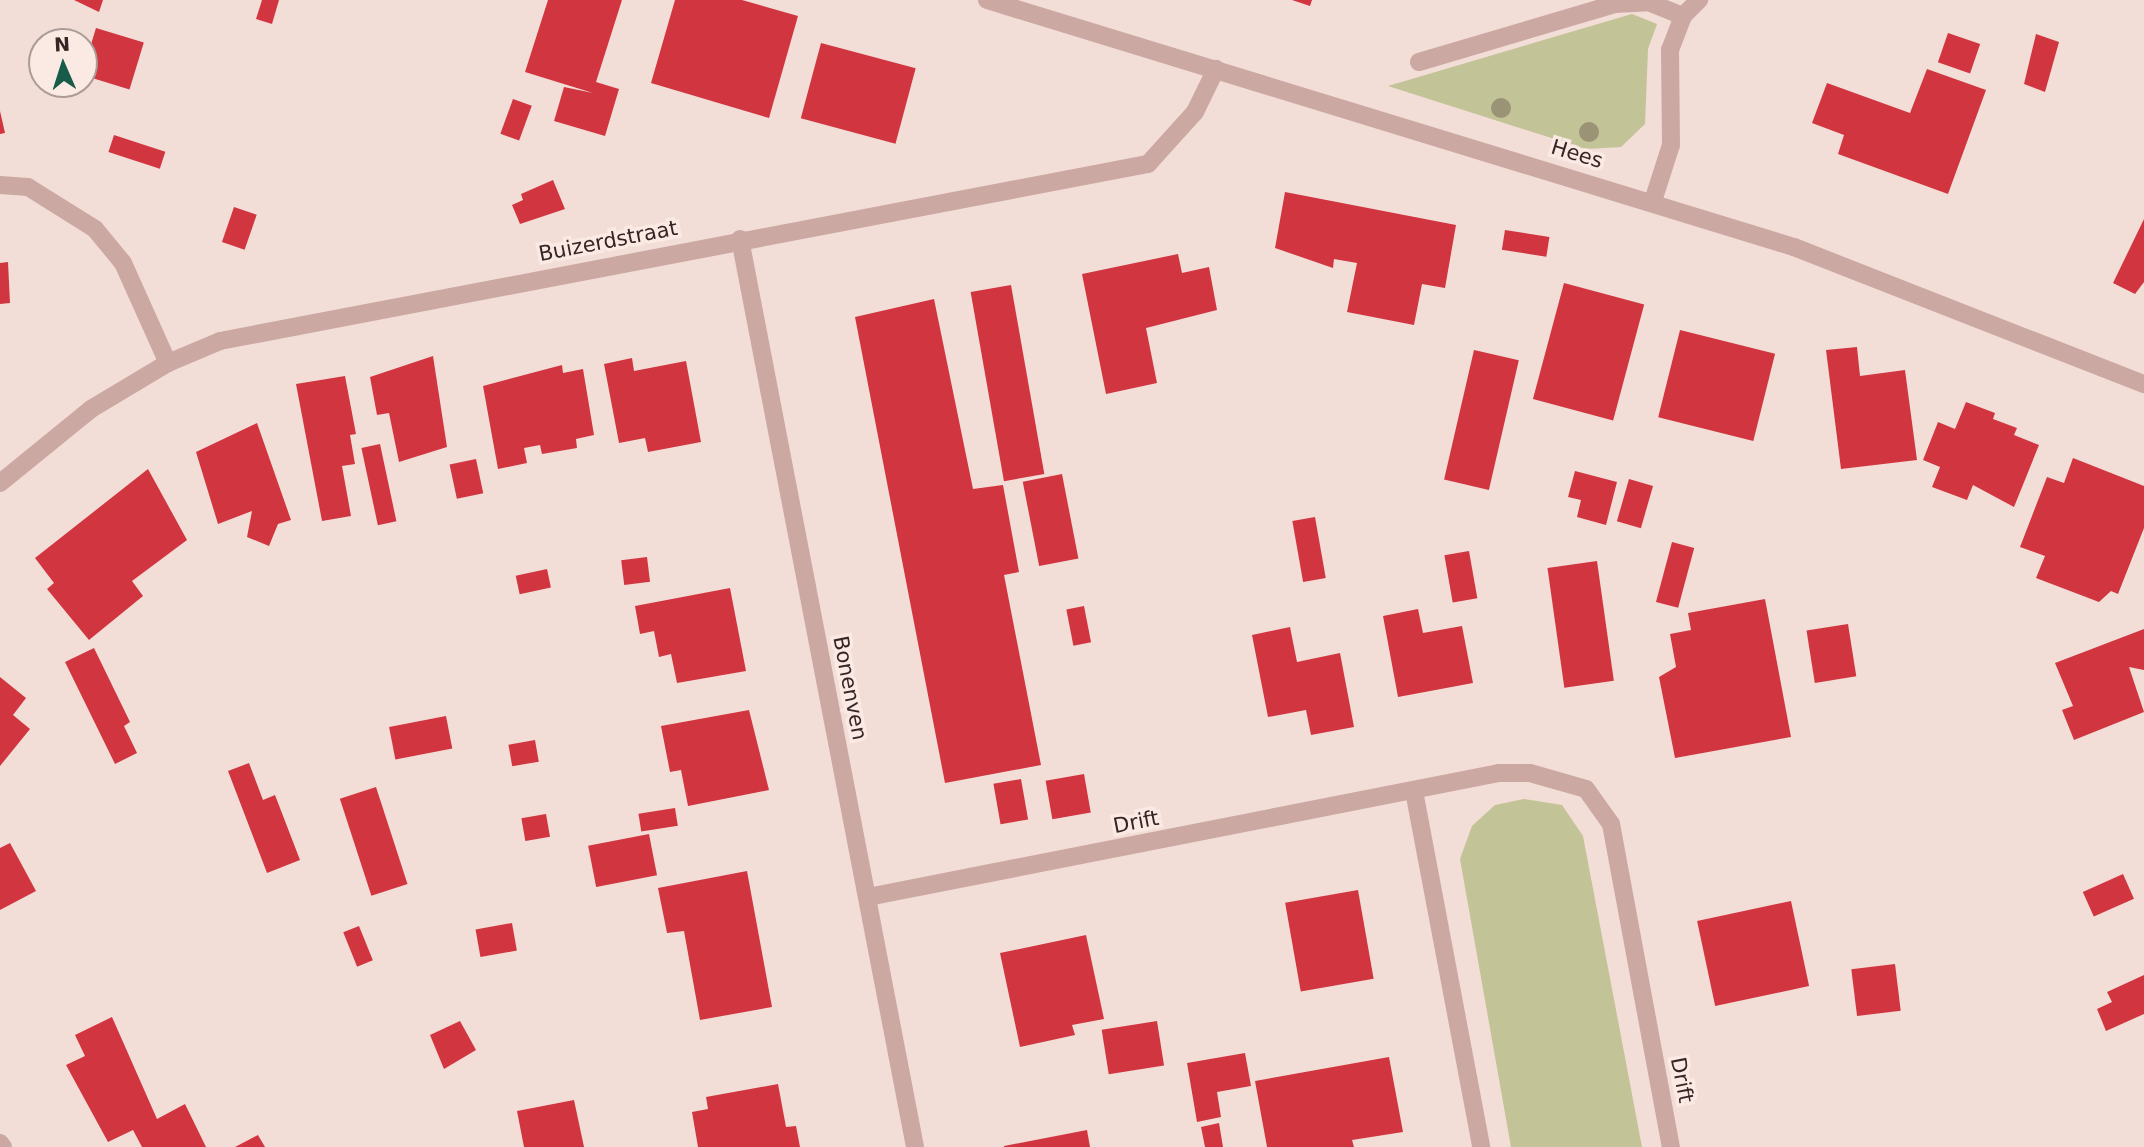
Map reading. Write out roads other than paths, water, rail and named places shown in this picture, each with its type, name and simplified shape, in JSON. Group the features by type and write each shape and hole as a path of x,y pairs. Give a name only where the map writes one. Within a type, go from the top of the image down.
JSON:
{"street":[{"name":"Hees","path":"987,0 1653,201 1794,247 2144,384"},
{"path":"1653,201 1671,145 1670,50 1683,16 1699,0"},
{"path":"1419,62 1615,4 1648,2 1683,16"},
{"name":"Buizerdstraat","path":"0,483 91,409 168,363 220,341 299,322 1148,164 1195,112 1216,69"},
{"path":"0,185 28,187 95,229 123,262 168,363"},
{"name":"Bonenven","path":"740,239 915,1147"},
{"name":"Drift","path":"867,897 1509,773 1587,789 1611,824 1671,1147"},
{"path":"1414,791 1480,1147"}]}
